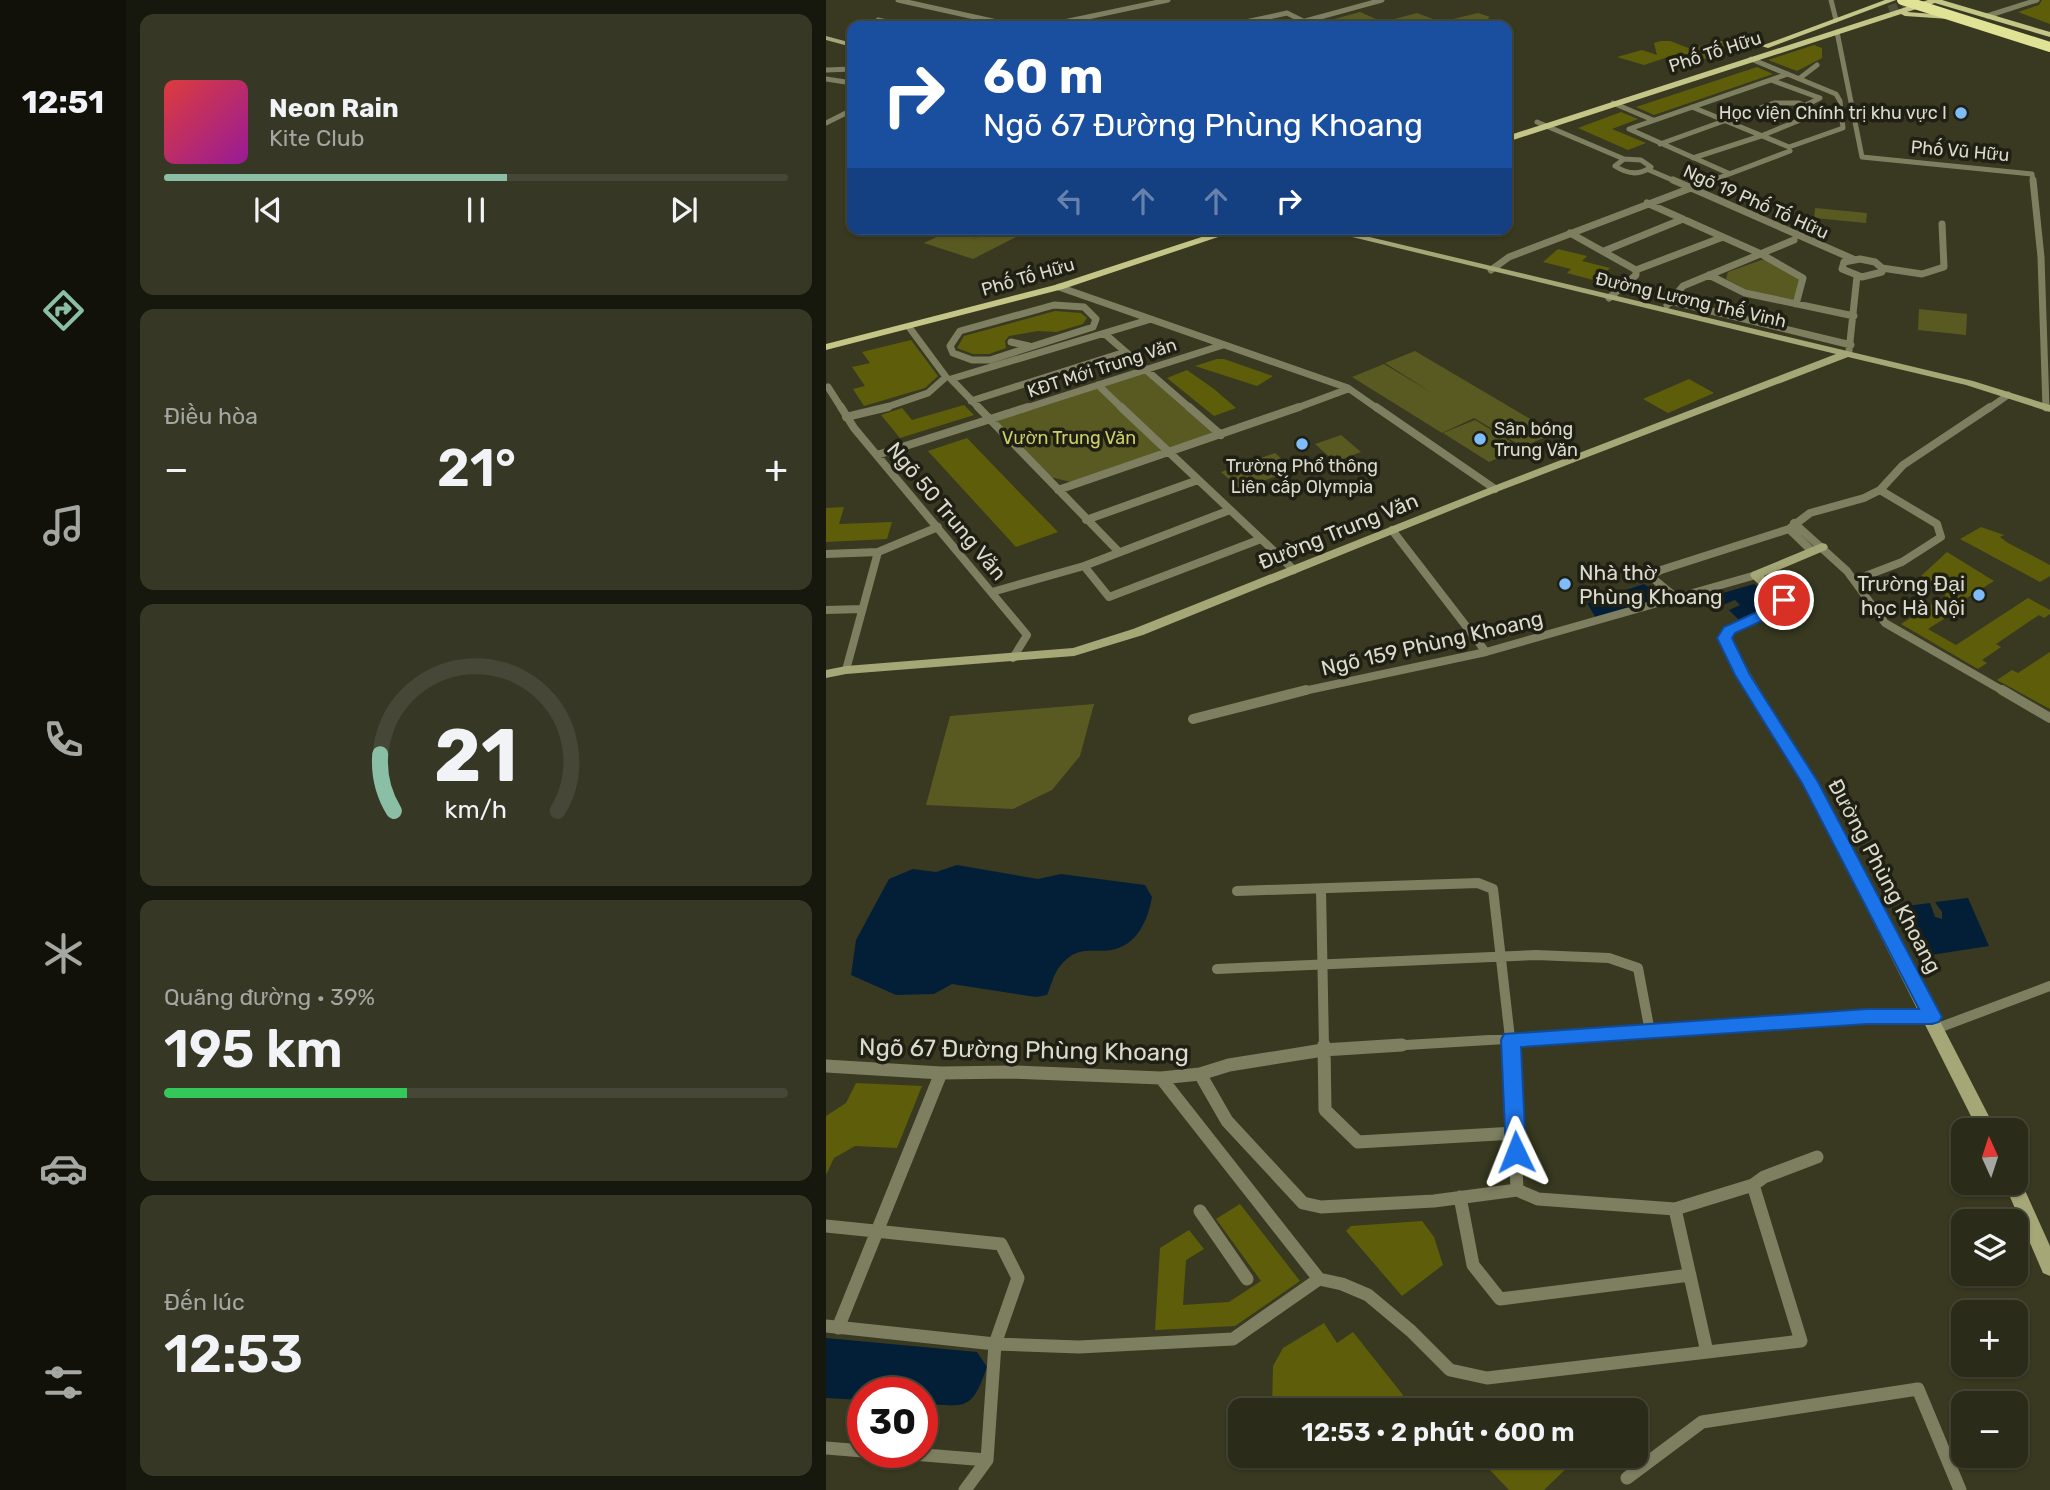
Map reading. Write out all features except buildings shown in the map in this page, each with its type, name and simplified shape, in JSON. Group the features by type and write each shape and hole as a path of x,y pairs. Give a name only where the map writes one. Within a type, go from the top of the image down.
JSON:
{"highway":[{"path":"1902,0 2048,42"},
{"path":"1923,0 2048,42"}],"main road":[{"name":"Phố Tố Hữu","path":"1512,137 1538,125 1763,47 1871,4 1888,5 1902,11 1935,0"},
{"path":"1935,0 1987,16 2048,42"},
{"path":"1957,0 1971,11"},
{"name":"Phố Tố Hữu","path":"1512,131 1613,103 1837,32 1888,5"},
{"path":"1763,47 1888,5 1914,8 2024,42 2048,42"},
{"path":"1888,5 1902,11"},
{"path":"1773,51 1888,5 1946,17"},
{"path":"2024,42 2041,39 2048,42"},
{"name":"Phố Tố Hữu","path":"826,347 1060,278 1190,235"},
{"name":"Phố Tố Hữu","path":"826,338 905,325 986,307 1059,287 1219,235"}],"street":[{"path":"898,0 993,21"},
{"path":"1069,21 1168,0"},
{"path":"1308,21 1382,0"},
{"path":"1831,0 1836,20"},
{"path":"1987,16 2037,0"},
{"path":"1250,21 1287,13 1303,21"},
{"path":"878,20 882,21"},
{"name":"Phố Vũ Hữu","path":"1837,32 1861,157 2032,174 2046,286 2048,409"},
{"path":"826,38 847,44"},
{"path":"1692,107 1789,147 1843,128 1839,97 1751,59"},
{"path":"1800,78 1817,65"},
{"path":"826,71 847,69"},
{"path":"1728,173 1629,128 1788,74"},
{"path":"826,79 847,82"},
{"path":"1771,80 1821,98 1806,105"},
{"path":"1613,103 1653,120"},
{"path":"1660,144 1774,103 1806,105 1813,110 1811,116 1761,136 1693,158"},
{"path":"826,123 847,112"},
{"path":"1538,125 1617,162 1624,159"},
{"path":"1538,125 1624,159 1645,161 1651,165 1645,171 1620,171 1615,166 1617,162"},
{"path":"1491,270 1509,257 1790,151"},
{"name":"Ngõ 19 Phố Tố Hữu","path":"1645,171 1844,262"},
{"name":"Ngõ 19 Phố Tố Hữu","path":"1685,189 1853,259 1868,260 1882,268 1928,274 1940,270 1944,267 1942,224"},
{"path":"1647,203 1761,254 1803,278 1796,304"},
{"path":"1604,251 1684,219"},
{"path":"1570,233 1636,270"},
{"name":"Đường Lương Thế Vinh","path":"1348,235 1662,311 1849,350 2048,409"},
{"path":"1636,270 1723,237"},
{"path":"1662,311 1683,286 1794,240"},
{"path":"1853,259 1844,262 1842,269 1857,276 1878,275 1882,268"},
{"path":"1609,298 1636,275 1636,270"},
{"path":"1709,275 1745,293 1853,316"},
{"path":"1670,301 1849,350 1857,276"},
{"path":"1059,287 1348,388 1495,489"},
{"path":"1008,301 1020,314"},
{"path":"1054,304 1084,307 1096,319 1088,331 1029,346 990,360 972,360 953,353 950,346 960,331 999,320 1054,304"},
{"path":"986,307 999,320"},
{"name":"KĐT Mới Trung Văn","path":"1119,552 951,379 1149,320"},
{"path":"846,417 927,395 946,377 905,325"},
{"path":"1044,342 1047,332"},
{"path":"1105,334 1221,436"},
{"path":"1011,342 1029,346 1037,354"},
{"path":"1044,342 1053,349"},
{"name":"KĐT Mới Trung Văn","path":"877,454 1223,345"},
{"name":"Đường Trung Văn","path":"826,674 846,670 1074,652 1125,636 1849,350"},
{"name":"KĐT Mới Trung Văn","path":"971,401 1125,352"},
{"path":"1098,385 1294,570"},
{"name":"Ngõ 50 Trung Văn","path":"828,387 846,417 1027,635 1013,657"},
{"path":"1058,490 1221,436 1348,388"},
{"path":"1817,549 1756,575 1678,599 1650,576 1791,526 1810,513 1844,506 1880,490 1903,464 2008,395"},
{"path":"1086,520 1198,480"},
{"path":"1855,580 1902,562 1941,537 1937,524 1880,490"},
{"path":"992,592 1084,566 1230,510"},
{"path":"1791,526 1855,580 1867,602 1885,623 2050,718"},
{"path":"826,554 878,552 938,527"},
{"path":"1392,530 1486,652"},
{"path":"1084,566 1109,597 1261,539"},
{"path":"846,670 878,552"},
{"name":"Đường Phùng Khoang","path":"1756,575 1784,600 1785,605 1729,630 1724,638 1743,675 1810,782 1935,1022 1981,1118"},
{"name":"Ngõ 159 Phùng Khoang","path":"1193,719 1335,683 1486,652 1678,599"},
{"path":"826,610 862,609"},
{"path":"1237,891 1478,883 1493,889 1511,1040 1517,1190"},
{"path":"1321,889 1325,1110 1358,1142 1516,1133"},
{"path":"1217,969 1536,955 1609,958 1638,968 1650,1032"},
{"path":"1935,1022 2050,986"},
{"name":"Ngõ 67 Đường Phùng Khoang","path":"826,1066 941,1073 1013,1072 1161,1078 1200,1074 1229,1065 1323,1050 1867,1017 1935,1022"},
{"path":"941,1073 879,1231 832,1327 995,1344 1079,1346 1233,1339 1319,1279"},
{"path":"1200,1074 1227,1121 1303,1203 1321,1206 1434,1201 1517,1190 1538,1199 1675,1209 1753,1185 1765,1177 1817,1157"},
{"path":"1161,1078 1319,1279 1342,1284 1368,1295 1411,1331 1450,1370 1487,1378 1801,1342 1753,1185"},
{"path":"2018,1195 2050,1267"},
{"path":"1460,1197 1473,1265 1500,1299 1690,1275"},
{"path":"1675,1209 1707,1352"},
{"path":"1200,1211 1247,1279"},
{"path":"826,1226 1001,1244 1018,1278 995,1344 987,1460 965,1490"},
{"path":"1627,1478 1702,1422 1918,1389 1960,1490"},
{"path":"826,1448 847,1450"},
{"path":"938,1456 987,1460"}],"green space":[{"path":"1360,12 1381,21 1327,21"},
{"path":"1417,13 1438,21 1387,21"},
{"path":"1478,13 1490,17 1485,21 1445,21"},
{"path":"1815,208 1867,213 1866,223 1814,218"},
{"path":"941,235 981,235 972,240 982,235 1020,235 973,259 924,243"},
{"path":"1764,259 1803,278 1793,300 1749,291 1726,279 1728,272"},
{"path":"1919,309 1967,314 1966,335 1918,330"},
{"path":"1415,351 1554,433 1523,447 1474,418 1442,433 1352,377 1384,364 1434,394 1385,363"},
{"name":"Vườn Trung Văn","path":"1145,370 1214,433 1071,482 1042,475 990,420"},
{"name":"Sân bóng Trung Văn","path":"1475,420 1521,448 1489,462 1443,433"},
{"path":"1341,435 1361,452 1335,462 1315,444"},
{"path":"1275,453 1294,470 1240,489 1221,472"},
{"path":"1094,704 1080,756 1052,790 1013,809 926,805 950,716"}],"water":[{"path":"1644,584 1668,600 1597,620 1587,603"},
{"path":"1754,584 1779,605 1740,621 1729,610 1740,605 1735,600 1723,605 1713,596"},
{"path":"957,865 1038,879 1061,874 1145,885 1152,897 1148,914 1134,938 1120,948 1085,951 1073,955 1059,968 1047,995 1036,997 952,984 934,994 896,995 851,975 856,940 889,879 913,869 936,872"},
{"path":"1968,898 1989,946 1918,957 1892,908 1930,903 1935,917 1942,919 1942,912 1935,902"},
{"path":"826,1338 977,1352 987,1367 971,1399 958,1405 938,1405 938,1377 847,1377 847,1399 826,1398"}],"tunnel":[{"path":"1889,10 1920,0"}],"place":[{"name":"Học viện Chính trị khu vực I","path":"1961,113"},
{"name":"Sân bóng Trung Văn","path":"1480,439"},
{"name":"Trường Phổ thông Liên cấp Olympia","path":"1302,444"},
{"name":"Nhà thờ Phùng Khoang","path":"1565,584"},
{"name":"Trường Đại học Hà Nội","path":"1979,595"}],"route":[{"path":"1516,1152 1511,1040 1867,1017 1932,1017 1810,782 1743,675 1724,638 1729,630 1785,605 1784,600"}]}
